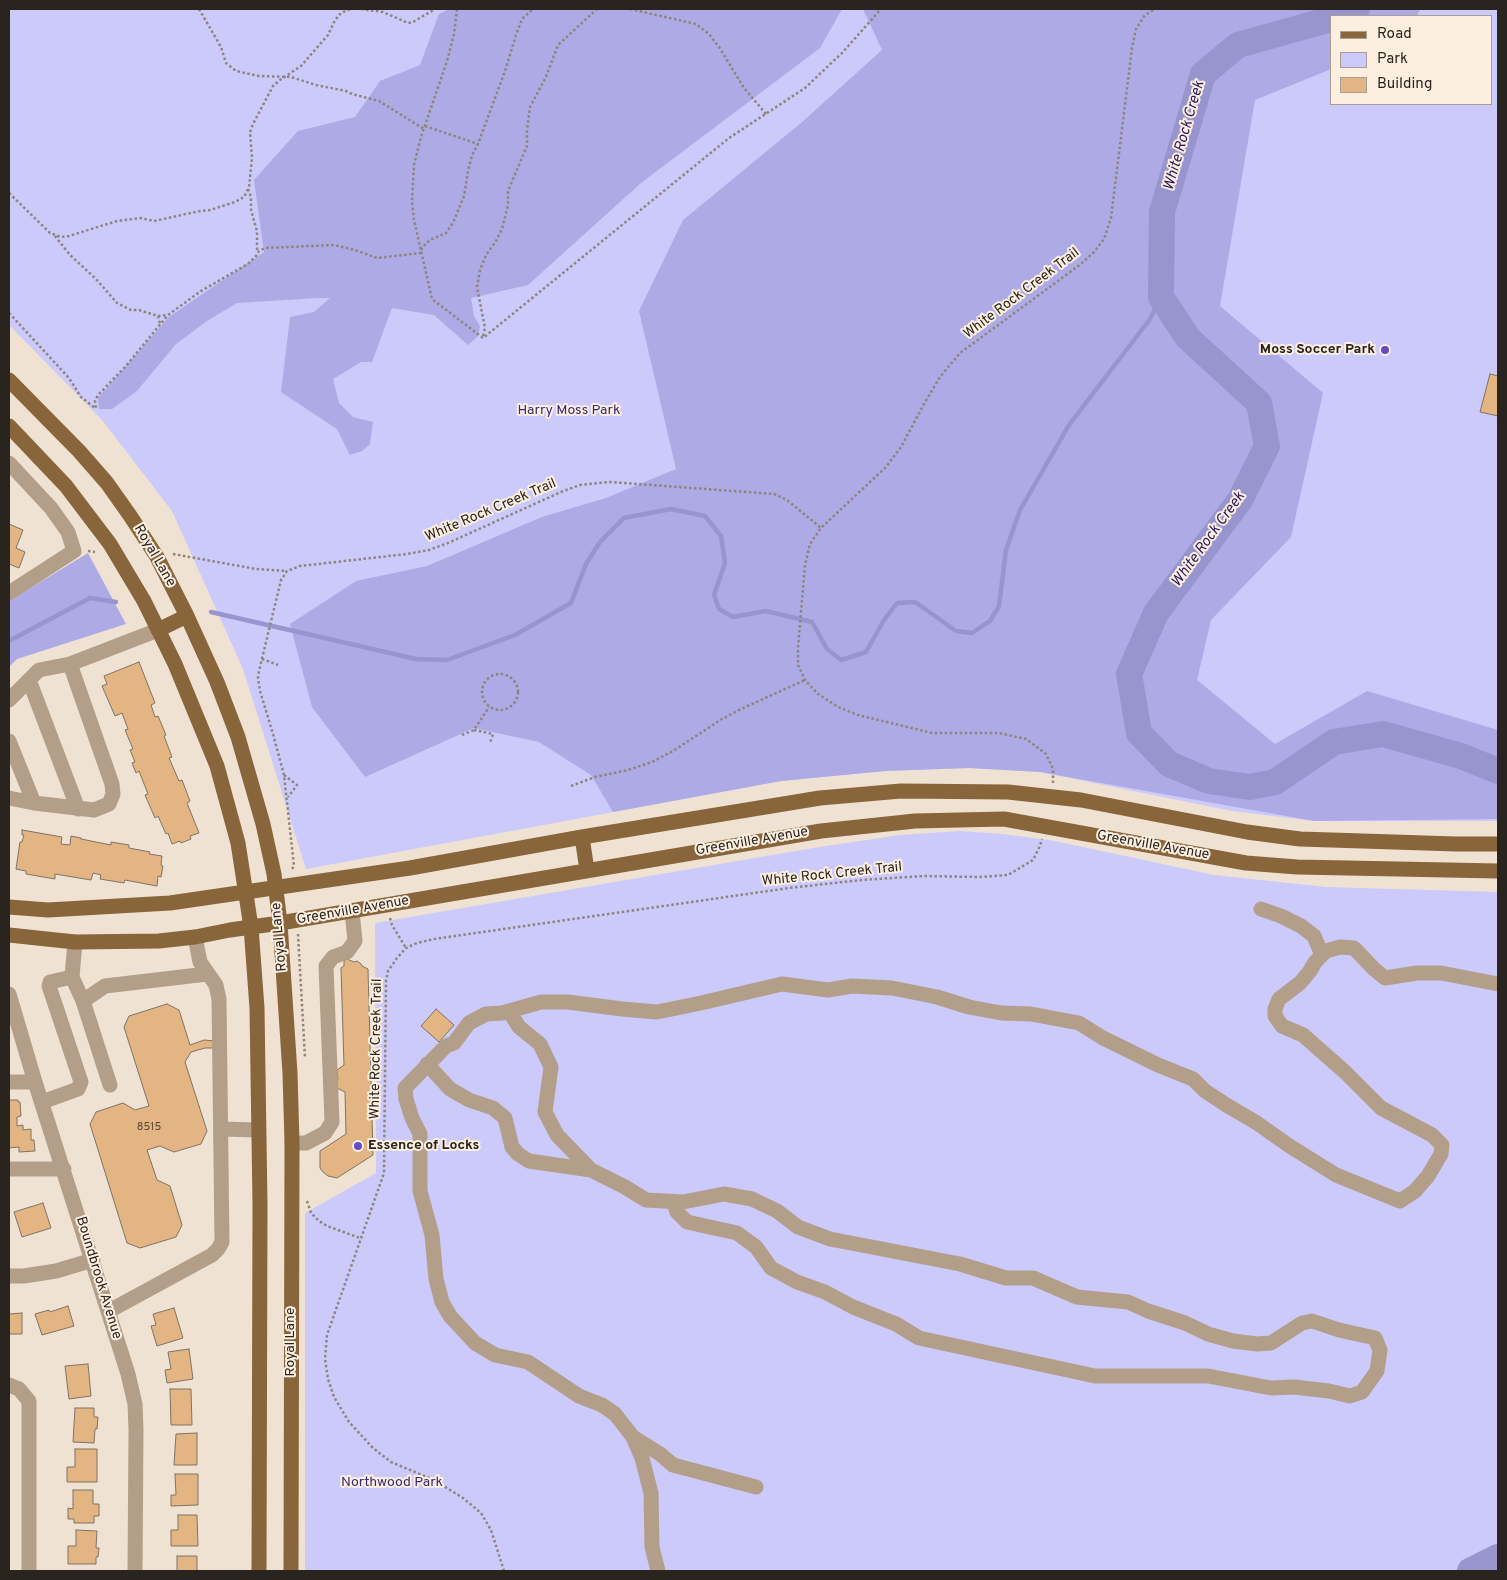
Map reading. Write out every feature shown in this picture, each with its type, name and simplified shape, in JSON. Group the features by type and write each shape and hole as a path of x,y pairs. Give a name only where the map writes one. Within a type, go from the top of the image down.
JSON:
{"main road":[{"name":"Royal Lane","path":"9,380 79,451 107,483 158,557 217,682 238,737 263,824 274,874 280,923 292,1143 291,1571"},
{"name":"Royal Lane","path":"9,426 66,486 110,544 144,602 175,664 217,766 238,843 251,927 257,1008 260,1204 259,1571"},
{"path":"158,630 187,616"},
{"path":"9,907 48,910 170,903 275,888 292,878 410,868 582,836 820,798 901,791 1008,792 1081,800 1247,832 1300,839 1498,844"},
{"name":"Greenville Avenue","path":"9,935 75,942 159,941 195,937 821,831 915,821 1004,819 1246,863 1297,867 1498,872"},
{"path":"582,836 587,870"}],"street":[{"path":"9,463 51,508 68,532 74,551 9,593"},
{"path":"9,700 38,670 70,664 158,630"},
{"path":"9,798 94,810 109,804 112,784 70,664"},
{"path":"29,680 78,809"},
{"path":"9,742 34,803"},
{"path":"1261,909 1301,926 1314,936 1322,955"},
{"path":"292,1143 306,1142 326,1133 332,1122 326,966 333,957 346,952 355,941 352,911"},
{"path":"109,1311 212,1255 218,1250 222,1242 219,999 216,986 200,962 195,937"},
{"path":"75,942 72,977 83,1001 110,1085"},
{"path":"658,1571 652,1546 651,1494 642,1458 633,1437 615,1414 602,1405 579,1396 528,1362 495,1355 475,1342 456,1323 442,1302 436,1279 432,1235 420,1191 420,1134 412,1118 406,1099 405,1088 446,1046 454,1043 469,1023 486,1014 502,1013 541,1002 568,1002 657,1012 782,984 828,990 852,986 892,988 938,997 969,1007 1001,1013 1031,1014 1078,1023 1103,1038 1158,1065 1193,1079 1205,1091 1336,1175 1400,1202 1415,1191 1428,1176 1441,1154 1442,1145 1432,1135 1381,1108 1310,1041 1295,1031 1282,1026 1275,1016 1275,1009 1279,999 1300,983 1315,962 1326,951 1340,946 1354,948 1385,978 1441,973 1498,984"},
{"path":"83,1001 105,986 208,974"},
{"path":"42,1102 78,1090 81,1082 49,986 50,982 72,977"},
{"name":"Boundbrook Avenue","path":"9,994 128,1374 134,1404 136,1430 135,1571"},
{"path":"509,1011 519,1026 540,1044 551,1067 544,1112 557,1135 591,1170"},
{"path":"427,1064 450,1089 470,1100 493,1108 505,1118 512,1146 518,1154 529,1161 591,1170 646,1200 683,1202 724,1194 752,1199 777,1211 798,1227 830,1239 960,1264 1006,1278 1033,1278 1077,1296 1128,1302 1208,1334 1233,1341 1257,1344 1271,1343 1302,1323 1312,1321 1339,1330 1375,1338 1380,1350 1377,1370 1362,1392 1350,1396 1329,1391 1294,1387 1270,1388 1208,1376 1095,1376 919,1338 896,1324 852,1307 824,1292 797,1282 772,1268 756,1247 737,1233 687,1222 677,1212 674,1202"},
{"path":"9,1082 35,1082"},
{"path":"221,1129 258,1130"},
{"path":"9,1169 64,1169"},
{"path":"9,1276 24,1276 56,1271 93,1260"},
{"path":"9,1385 19,1389 29,1401 29,1571"},
{"path":"633,1437 660,1454 673,1465 756,1487"}],"path":[{"path":"199,9 221,47 226,63 236,71 252,75 285,77 339,89 378,101 424,127 478,144"},
{"path":"54,235 61,237 69,236 131,218 154,221 210,210 244,197 248,190 252,158 250,132 273,86 301,66 328,35 341,14 350,9"},
{"path":"361,9 383,12 408,23 435,9"},
{"path":"457,9 454,34 447,61 424,127 414,165 412,182 414,220 432,299 483,338"},
{"path":"9,313 69,378 81,397 96,408 95,401 98,395 125,367 168,315 201,291 248,264 257,253 265,248 334,245 377,258 421,251 426,243 450,229 464,196 472,155 478,144 505,72 520,24 525,15 533,9"},
{"path":"483,338 485,328 477,287 480,270 486,255 496,242 502,229 508,205 508,190 527,146 530,108 546,77 558,45 596,9"},
{"path":"630,9 696,24 709,34 744,88 766,114"},
{"path":"483,338 729,138 805,88 843,52 881,9"},
{"name":"White Rock Creek Trail","path":"1052,790 1054,781 1053,769 1046,754 1026,739 999,733 932,733 858,715 838,707 818,694 805,680 798,664 805,565 810,544 821,528 886,467 901,447 940,377 960,353 1081,264 1104,239 1111,218 1136,29 1145,15 1154,9"},
{"path":"248,190 251,197 251,210 258,230 257,253"},
{"path":"9,193 54,235 70,255 96,279 117,303 131,310 139,310 158,316 168,315"},
{"path":"158,316 160,324"},
{"name":"White Rock Creek Trail","path":"170,554 256,569 287,571 300,566 407,554 429,550 448,543 580,485 610,482 774,494 787,500 821,528"},
{"path":"287,571 281,580 258,678 284,775 294,866 292,878"},
{"path":"262,658 278,665"},
{"path":"502,673 509,675 515,680 518,687 519,695 516,702 511,708 504,710 496,710 489,707 484,701 483,685 487,679 494,675 502,673"},
{"path":"571,786 652,762 674,751 722,719 805,680"},
{"path":"462,735 474,730 489,707"},
{"path":"474,730 492,734 490,743"},
{"path":"284,775 297,785 287,798"},
{"name":"White Rock Creek Trail","path":"504,1571 491,1530 481,1513 464,1498 434,1480 391,1462 372,1448 349,1422 334,1397 328,1379 325,1359 327,1335 384,1173 386,981 388,971 397,958 406,948 417,942 769,891 860,880 924,876 1008,876 1033,860 1040,846 1042,836"},
{"path":"390,918 406,948"},
{"path":"298,920 298,937"},
{"path":"307,1201 311,1213 318,1221 326,1226 360,1238"}],"green space":[{"name":"Harry Moss Park","path":"9,9 1498,9 1498,821 1314,821 1232,811 1040,772 969,768 885,771 781,781 306,869 243,669 172,511 102,420 9,325"},
{"name":"Northwood Park","path":"959,831 1003,834 1055,841 1214,875 1326,887 1498,892 1498,1571 305,1571 305,1213 376,1173 375,923 819,847 900,835"}],"shaded area":[{"path":"449,9 842,9 820,48 641,183 528,285 471,298 474,316 480,326 478,336 468,345 434,315 392,308 372,362 361,362 333,379 339,403 353,417 373,422 370,444 362,451 350,455 337,429 281,392 290,317 314,312 330,298 237,303 207,321 176,344 137,391 112,409 99,409 98,398 169,317 264,252 254,180 298,131 355,117 380,81 420,65 439,14"},
{"path":"863,9 1420,9 1417,15 1330,15 1330,69 1255,100 1220,306 1323,393 1291,537 1211,620 1197,680 1275,744 1367,691 1498,730 1498,819 1314,821 1040,772 969,768 885,771 781,781 613,812 591,775 539,742 474,728 365,777 312,707 290,624 356,581 427,566 542,517 606,498 676,469 639,311 683,220 801,123 882,50"},
{"path":"88,553 126,624 17,659 9,667 9,601"}],"building":[{"path":"1490,374 1498,376 1498,416 1480,412"},
{"path":"9,524 23,530 16,548 25,552 19,568 9,564"},
{"path":"139,662 155,703 151,705 155,717 158,716 166,735 164,736 172,757 169,758 179,781 182,780 190,801 187,803 199,833 190,836 191,839 181,843 180,841 172,844 158,816 155,818 145,795 148,794 139,771 136,773 132,763 135,762 130,750 133,749 125,730 128,729 122,713 115,716 102,686 107,684 104,676"},
{"path":"22,830 62,837 61,844 70,845 71,836 111,845 111,842 129,845 129,848 162,856 161,877 158,876 157,886 125,880 124,883 100,879 101,875 93,873 91,880 55,874 55,879 26,874 26,871 16,869 20,842 22,842 24,835 22,835"},
{"path":"347,959 354,962 357,961 368,969 373,1155 337,1178 328,1176 320,1168 320,1151 346,1134 345,1092 335,1087 335,1082 338,1080 337,1070 344,1065 341,968"},
{"path":"167,1004 179,1010 190,1045 204,1040 215,1041 215,1048 205,1048 191,1052 185,1062 207,1131 201,1144 174,1152 160,1146 147,1150 157,1180 170,1186 182,1225 176,1237 140,1248 127,1243 90,1124 96,1112 123,1103 135,1110 149,1106 124,1027 129,1016"},
{"path":"436,1009 454,1025 439,1042 421,1026"},
{"path":"9,1100 18,1100 20,1102 21,1116 17,1117 17,1126 23,1125 23,1130 31,1129 31,1140 34,1140 35,1151 19,1152 19,1147 9,1148"},
{"path":"43,1203 51,1228 22,1237 14,1212"},
{"path":"68,1306 74,1326 42,1335 35,1314 49,1310 50,1312"},
{"path":"174,1308 183,1338 157,1346 151,1326 156,1325 153,1314"},
{"path":"22,1313 22,1334 9,1334 9,1314"},
{"path":"189,1349 193,1379 167,1383 165,1370 171,1369 168,1352"},
{"path":"88,1364 91,1396 69,1399 65,1366"},
{"path":"170,1389 191,1389 192,1425 171,1425"},
{"path":"75,1408 94,1408 94,1417 98,1417 94,1443 73,1442"},
{"path":"197,1433 197,1465 174,1465 176,1434"},
{"path":"75,1449 97,1449 97,1482 67,1482 67,1467 75,1467"},
{"path":"175,1474 198,1474 198,1505 171,1506 171,1495 176,1495"},
{"path":"73,1490 93,1490 93,1504 99,1504 99,1516 94,1516 94,1523 74,1523 74,1519 68,1519 68,1508 73,1509"},
{"path":"178,1515 197,1515 198,1546 171,1546 171,1530 178,1530"},
{"path":"76,1530 97,1531 96,1548 99,1548 96,1564 68,1564 68,1546 76,1546"},
{"path":"177,1556 197,1556 197,1571 177,1571"}],"waterway":[{"name":"White Rock Creek","path":"1344,15 1357,9"},
{"name":"White Rock Creek","path":"1330,19 1238,45 1203,74 1162,212 1161,297 1188,338 1259,403 1267,446 1240,500 1156,613 1129,674 1139,733 1169,764 1209,781 1250,787 1275,782 1334,742 1383,734 1461,756 1498,771"},
{"path":"211,612 416,659 447,660 515,635 571,603 586,564 600,542 624,518 671,509 705,516 721,536 725,563 714,595 719,609 733,617 766,611 812,622 827,649 841,660 866,652 884,620 897,603 915,602 956,631 972,633 990,621 999,606 1006,550 1020,510 1069,425 1150,319 1161,297"},
{"path":"9,641 90,598 116,602"},
{"name":"White Rock Creek","path":"1470,1571 1498,1557"}],"place":[{"name":"Moss Soccer Park","path":"1385,350"},
{"name":"Essence of Locks","path":"358,1146"}]}
